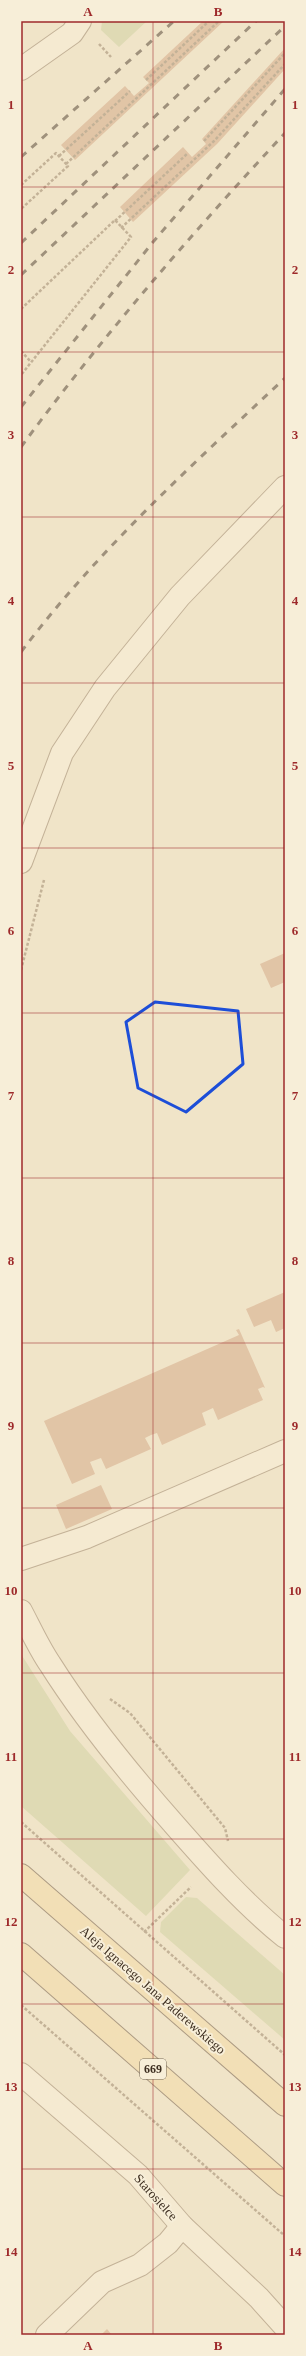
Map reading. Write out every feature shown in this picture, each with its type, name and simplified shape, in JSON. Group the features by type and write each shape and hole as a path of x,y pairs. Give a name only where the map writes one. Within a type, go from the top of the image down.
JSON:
{"main road":[{"name":"Aleja Ignacego Jana Paderewskiego","path":"21,1875 285,2105"},
{"name":"669","path":"21,1954 285,2185"}],"street":[{"path":"21,69 72,33 80,22"},
{"path":"21,862 62,753 104,688 180,596 285,487"},
{"path":"21,1559 87,1537 285,1451"},
{"path":"21,1611 49,1663 89,1722 131,1774 211,1867 265,1920 285,1937"},
{"name":"Starosielce","path":"21,2074 138,2175 182,2226 259,2298 285,2327"},
{"path":"47,2335 102,2282 140,2265 168,2243 182,2226"}],"path":[{"path":"146,80 209,21"},
{"path":"21,210 68,166 66,164 219,21"},
{"path":"204,142 285,53"},
{"path":"121,228 214,141 285,64"},
{"path":"59,156 130,91"},
{"path":"21,185 56,153 66,164"},
{"path":"21,309 188,153"},
{"path":"21,375 131,238 115,221"},
{"path":"21,351 32,362"},
{"path":"105,1696 130,1713 225,1828 230,1849"},
{"path":"21,1822 285,2055"},
{"path":"144,1932 195,1883"},
{"path":"21,2005 285,2236"}],"highlighted area":[{"path":"155,1002 238,1011 243,1064 186,1112 138,1088 126,1022"}],"green space":[{"path":"102,21 147,21 119,47 101,30"},
{"path":"21,1654 70,1731 190,1870 146,1916 21,1806"},
{"path":"186,1897 197,1898 285,1975 285,2040 160,1932 161,1922"}],"building":[{"path":"203,21 224,21 75,160 61,145 125,86 134,96 149,83 143,77"},
{"path":"285,48 285,69 217,144 133,222 120,207 183,147 192,157 206,144 202,139"},
{"path":"285,953 285,982 271,988 260,964"},
{"path":"285,1292 285,1328 276,1332 271,1320 254,1327 246,1309"},
{"path":"239,1329 265,1388 263,1387 258,1389 263,1400 218,1420 213,1408 202,1413 206,1425 162,1445 157,1433 151,1435 145,1438 151,1449 106,1469 101,1458 90,1462 95,1474 72,1484 44,1421 239,1335 236,1330"},
{"path":"101,1485 112,1509 66,1529 56,1505"},
{"path":"107,2329 112,2335 101,2335"}],"railway":[{"path":"21,157 174,21"},
{"path":"21,243 256,21"},
{"path":"21,275 285,26"},
{"path":"21,407 153,242 285,89"},
{"path":"21,447 83,366 148,286 285,133"},
{"path":"21,652 82,578 114,543 215,443 285,378"}]}
